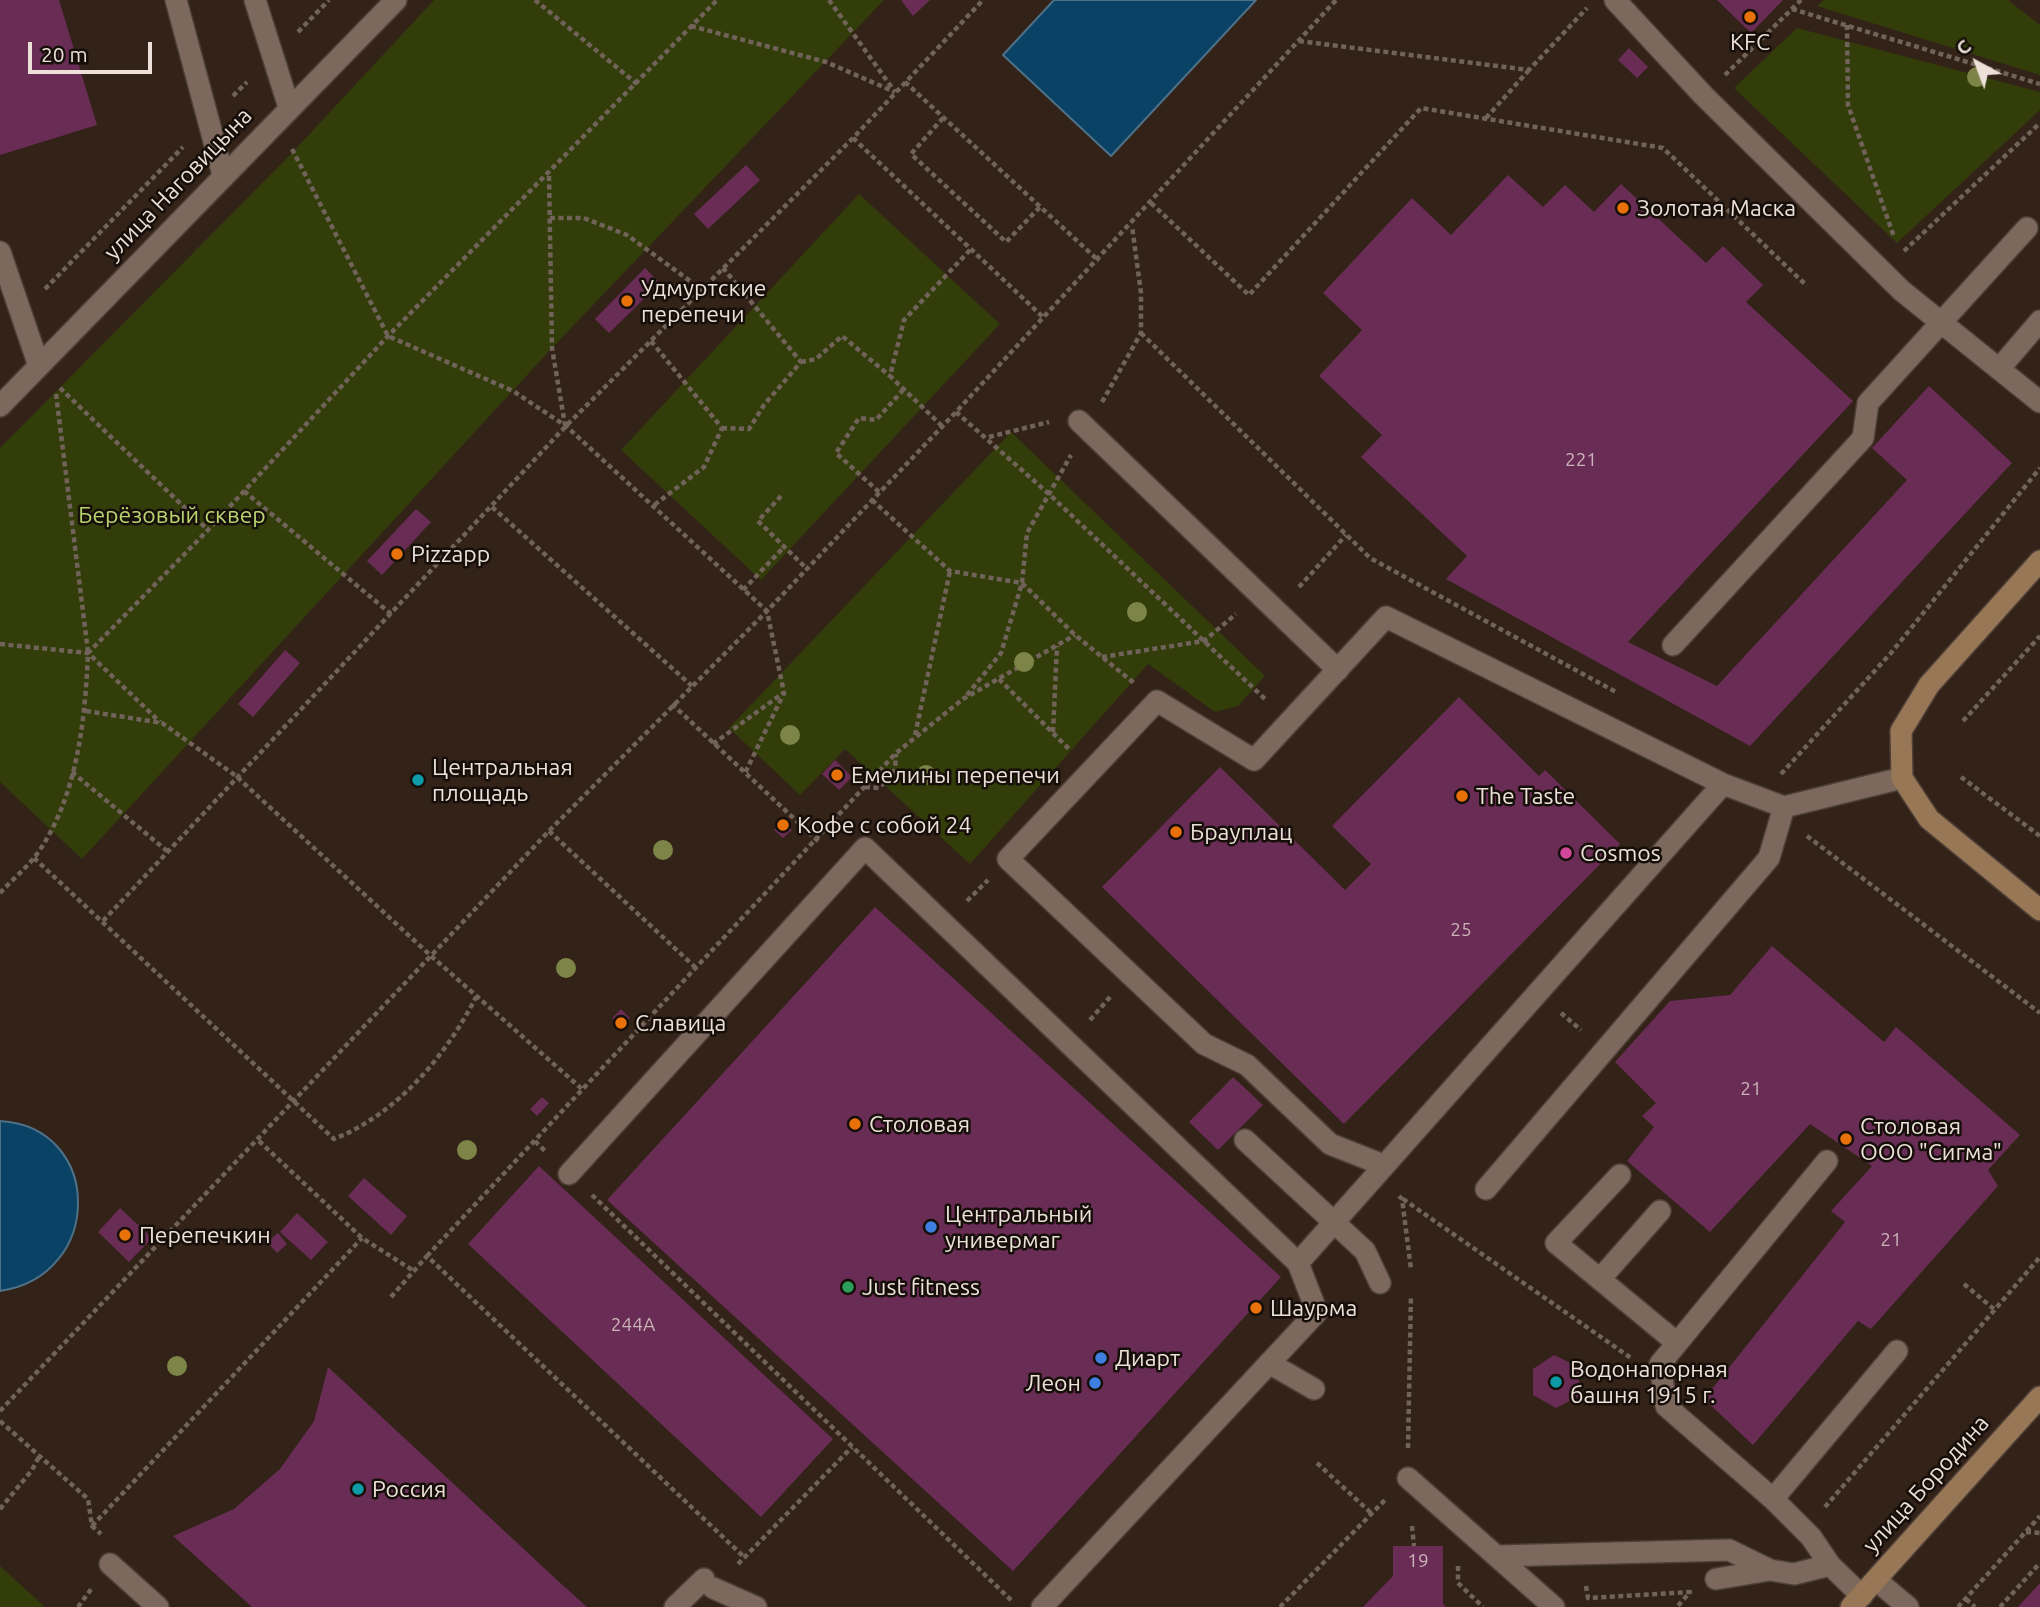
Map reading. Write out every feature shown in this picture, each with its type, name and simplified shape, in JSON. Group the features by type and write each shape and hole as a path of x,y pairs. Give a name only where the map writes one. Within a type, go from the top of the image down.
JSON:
{"street":[{"path":"176,0 223,175"},
{"path":"255,0 289,107"},
{"name":"улица Наговицына","path":"0,406 396,0"},
{"path":"1615,0 1704,96 1902,291 2040,402"},
{"path":"1673,645 1863,438 1868,403 2027,228"},
{"path":"0,252 39,366"},
{"path":"1999,369 2040,321"},
{"path":"1079,421 1338,670"},
{"path":"2040,561 1929,685 1901,731 1902,778 1929,819 2040,910"},
{"path":"1380,1171 1330,1144 1247,1065 1203,1044 1008,859 1157,701 1254,760 1386,617 1723,783 1784,807 1902,778"},
{"path":"1298,1263 1723,783"},
{"path":"1486,1189 1769,858 1784,807"},
{"path":"569,1174 865,848 1298,1263 1317,1312 1042,1607"},
{"path":"1245,1140 1365,1251 1380,1283"},
{"path":"1827,1161 1660,1364 1666,1406 1773,1499 1811,1538 1830,1565 1863,1594 1908,1607"},
{"path":"1620,1175 1556,1243 1677,1343"},
{"path":"1600,1279 1660,1211"},
{"path":"1773,1499 1897,1351"},
{"path":"1269,1363 1314,1388"},
{"name":"улица Бородина","path":"1863,1594 2040,1397"},
{"path":"1408,1478 1554,1607"},
{"path":"1497,1556 1729,1550 1770,1570 1794,1574 1830,1565"},
{"path":"111,1553 158,1607"},
{"path":"1716,1578 1770,1570"},
{"path":"675,1607 708,1583 756,1607"}],"path":[{"path":"20,315 330,0"},
{"path":"535,0 637,83"},
{"path":"88,653 208,530 388,336 717,0"},
{"path":"829,0 895,92"},
{"path":"103,922 236,776 566,426 853,138 983,0"},
{"path":"0,1410 259,1141 430,955 767,611 957,412 1336,0"},
{"path":"1486,119 1594,0"},
{"path":"1704,96 1801,0"},
{"path":"1793,9 2040,84"},
{"path":"1847,25 1848,105 1900,255 2040,123"},
{"path":"690,26 826,62 895,92"},
{"path":"1299,41 1529,70"},
{"path":"905,82 1098,261"},
{"path":"1151,203 1249,295 1420,108 1663,148 1807,286"},
{"path":"943,118 911,154 1006,242 1040,206"},
{"path":"853,138 1044,318"},
{"path":"291,147 388,336 513,391 566,426 767,611 784,692 745,774"},
{"path":"549,174 552,348 566,426"},
{"path":"550,218 584,218 627,235 701,289"},
{"path":"890,376 904,320 971,249"},
{"path":"723,268 801,362"},
{"path":"1142,333 1370,558 1624,696"},
{"path":"722,429 749,429 764,405 801,362 816,359 842,336 890,376 942,426"},
{"path":"651,341 722,429"},
{"path":"0,892 34,858 57,817 72,772 86,711 88,653 54,382 208,530"},
{"path":"879,492 836,453 859,418 876,420 904,389"},
{"path":"957,412 988,437 1289,723"},
{"path":"988,437 1054,421 1079,421"},
{"path":"653,506 704,467 722,429"},
{"path":"1781,770 1891,653 2040,468"},
{"path":"244,491 391,614"},
{"path":"781,496 758,522 807,569"},
{"path":"872,500 950,571 1022,583 1075,635 1157,701"},
{"path":"492,507 692,686"},
{"path":"743,590 784,547"},
{"path":"915,736 950,571"},
{"path":"963,699 1001,653 1022,583"},
{"path":"391,1297 582,1089 818,841 896,753 963,699 1075,635"},
{"path":"1963,722 2040,636"},
{"path":"0,644 88,653 162,723 236,776 476,997 582,1089"},
{"path":"1053,732 1058,645"},
{"path":"999,678 1091,770"},
{"path":"713,744 784,692"},
{"path":"673,704 818,841 840,875"},
{"path":"86,711 162,723"},
{"path":"864,787 879,788 895,770 896,753"},
{"path":"72,772 167,851"},
{"path":"1961,777 2040,836"},
{"path":"549,831 696,968"},
{"path":"1832,854 2040,1013"},
{"path":"34,858 334,1139 357,1130 391,1106 449,1044 476,997"},
{"path":"944,925 1008,859"},
{"path":"1535,994 1606,1049"},
{"path":"259,1141 362,1238 414,1271"},
{"path":"535,1141 1018,1607"},
{"path":"1380,1171 1402,1199 1604,1339"},
{"path":"1402,1199 1411,1275"},
{"path":"92,1526 362,1238"},
{"path":"428,1256 744,1557"},
{"path":"1811,1538 1825,1507 2040,1257"},
{"path":"1964,1284 1995,1310"},
{"path":"1280,1607 1408,1478 1411,1289"},
{"path":"0,1422 88,1500 92,1526 111,1553"},
{"path":"708,1583 744,1557 852,1447"},
{"path":"0,1509 32,1470 40,1455"},
{"path":"1317,1463 1371,1513"},
{"path":"1958,1607 2040,1516"},
{"path":"2025,1532 2040,1533"},
{"path":"1580,1554 1588,1598 1690,1592 1677,1607"},
{"path":"2000,1607 2040,1563"},
{"path":"1966,1599 1975,1607"}],"green space":[{"name":"Берёзовый сквер","path":"434,0 884,0 552,348 82,859 0,782 0,448 290,155"},
{"path":"1824,0 2008,0 2040,25 2040,75 1817,6"},
{"path":"1797,28 2040,92 2040,110 1897,243 1734,88"},
{"path":"859,194 1000,324 761,580 621,450"},
{"path":"1011,432 1265,676 1238,706 1215,712 1148,664 970,864 845,749 800,795 729,728"},
{"path":"0,1566 45,1607 0,1607"}],"water":[{"path":"1054,0 1256,0 1111,156 1003,55"},
{"path":"0,1121 34,1129 58,1148 73,1173 78,1203 73,1232 58,1259 34,1280 0,1291"}],"building":[{"path":"0,0 59,0 97,125 0,155"},
{"path":"901,0 930,0 913,16"},
{"name":"KFC","path":"1717,0 1783,0 1751,33"},
{"path":"1629,48 1648,67 1637,78 1618,60"},
{"path":"746,165 760,180 708,229 694,214"},
{"path":"1508,175 1543,207 1565,185 1594,212 1621,184 1706,263 1723,246 1763,285 1746,302 1853,401 1628,642 1717,686 1907,480 1872,448 1929,386 2012,463 1750,746 1446,579 1467,556 1361,457 1382,435 1319,376 1362,330 1323,293 1412,198 1451,235"},
{"name":"Удмуртские перепечи","path":"645,268 660,283 609,333 595,319"},
{"path":"416,509 431,522 382,575 367,561"},
{"path":"285,650 300,663 253,717 238,704"},
{"path":"1459,697 1539,776 1545,770 1620,844 1344,1124 1102,887 1220,767 1345,890 1371,864 1332,826"},
{"name":"Емелины перепечи","path":"835,760 852,777 839,790 822,774"},
{"name":"Кофе с собой 24","path":"783,821 792,830 783,838 774,830"},
{"name":"Центральный универмаг","path":"875,907 1281,1277 1013,1571 607,1200"},
{"path":"1772,946 1884,1042 1896,1027 2020,1135 1988,1170 1998,1186 1871,1329 1858,1321 1753,1445 1704,1399 1845,1222 1831,1211 1872,1166 1810,1124 1710,1232 1627,1161 1654,1127 1642,1116 1656,1103 1615,1062 1670,1001 1730,995"},
{"name":"Славица","path":"621,1009 630,1018 621,1027 612,1018"},
{"path":"1233,1077 1263,1105 1218,1150 1189,1122"},
{"path":"542,1097 549,1103 537,1116 530,1109"},
{"path":"539,1166 833,1439 761,1517 468,1244"},
{"path":"364,1178 407,1216 391,1235 348,1196"},
{"name":"Перепечкин","path":"120,1208 152,1238 129,1262 98,1232"},
{"path":"297,1213 328,1242 311,1260 280,1232"},
{"path":"278,1233 287,1244 277,1253 267,1242"},
{"name":"Водонапорная башня 1915 г.","path":"1554,1355 1579,1367 1579,1396 1556,1408 1533,1395 1533,1369"},
{"name":"Россия","path":"328,1367 587,1607 252,1607 173,1536 234,1509 280,1469 314,1421"},
{"path":"1393,1546 1443,1546 1443,1604 1446,1607 1363,1607 1393,1576"},
{"path":"2040,1583 2040,1607 2018,1607"}],"place":[{"name":"KFC","path":"1750,17"},
{"name":"Золотая Маска","path":"1623,208"},
{"name":"Удмуртские перепечи","path":"627,301"},
{"name":"Pizzapp","path":"397,554"},
{"name":"Емелины перепечи","path":"837,775"},
{"name":"Центральная площадь","path":"418,780"},
{"name":"The Taste","path":"1462,796"},
{"name":"Кофе с собой 24","path":"783,825"},
{"name":"Брауплац","path":"1176,832"},
{"name":"Cosmos","path":"1566,853"},
{"name":"Славица","path":"621,1023"},
{"name":"Столовая","path":"855,1124"},
{"name":"Столовая ООО \"Сигма\"","path":"1846,1139"},
{"name":"Центральный универмаг","path":"931,1227"},
{"name":"Перепечкин","path":"125,1235"},
{"name":"Just fitness","path":"848,1287"},
{"name":"Шаурма","path":"1256,1308"},
{"name":"Диарт","path":"1101,1358"},
{"name":"Водонапорная башня 1915 г.","path":"1556,1382"},
{"name":"Леон","path":"1095,1383"},
{"name":"Россия","path":"358,1489"}]}
